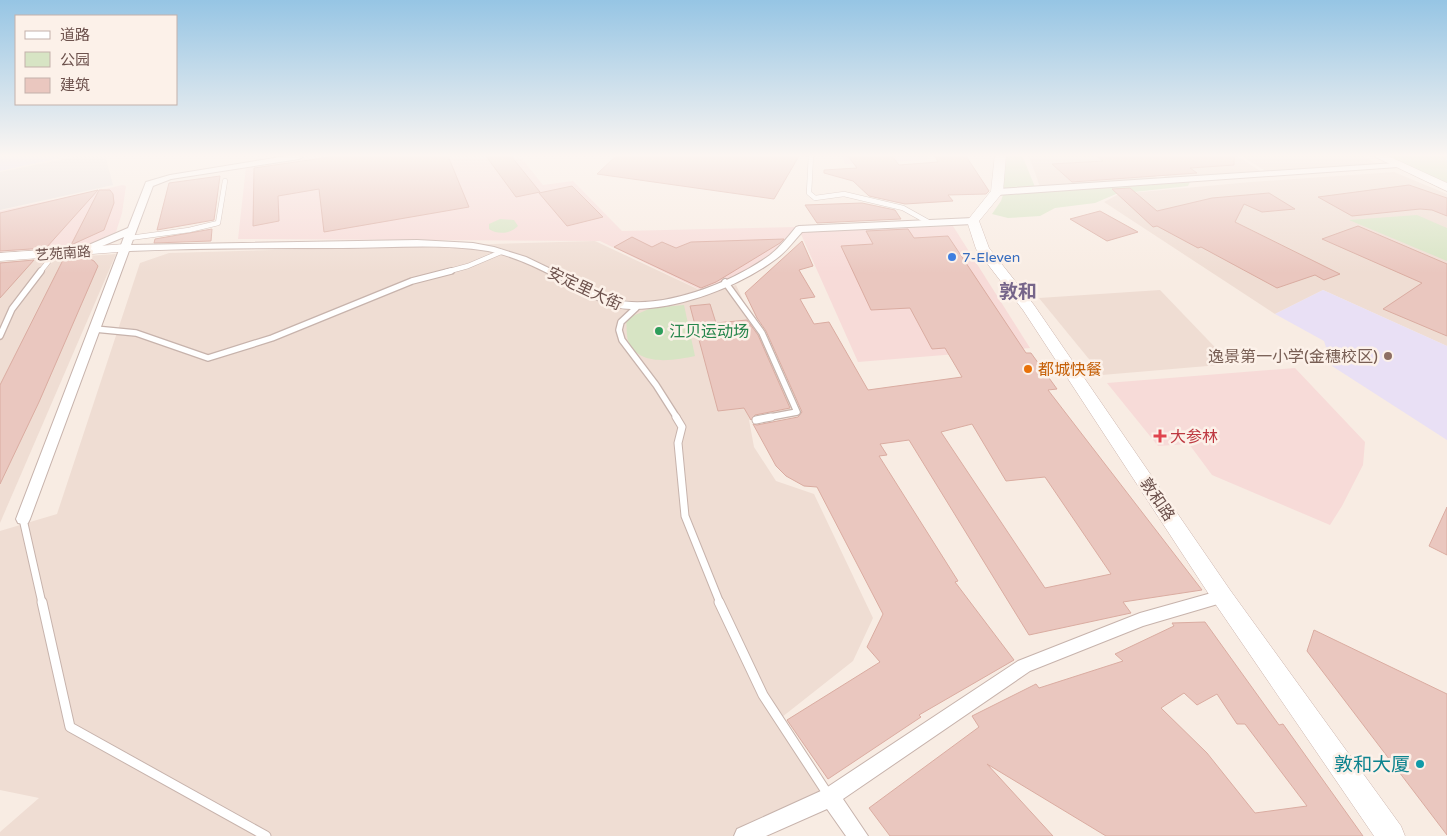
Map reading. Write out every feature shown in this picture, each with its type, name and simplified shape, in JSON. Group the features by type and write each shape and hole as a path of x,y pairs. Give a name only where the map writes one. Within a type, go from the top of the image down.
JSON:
{"street":[{"path":"23,519 146,194"},
{"path":"930,223 973,221 995,194"},
{"name":"敦和路","path":"973,221 983,249 1029,308 1222,596 1391,836"},
{"name":"安定里大街","path":"130,238 468,246 501,252 540,268 612,304 624,308 636,308 684,298 725,282 774,256 799,229 930,223"},
{"path":"80,252 115,238 130,238"},
{"name":"艺苑南路","path":"0,257 80,252 130,238"},
{"path":"744,836 830,797 1024,666 1140,620 1222,596"},
{"path":"830,797 858,836"}],"lane":[{"path":"130,238 189,230 218,223 223,194"},
{"path":"810,194 815,198 844,194"},
{"path":"844,194 903,208 930,223"},
{"path":"95,329 111,329 155,338 188,350 199,357 208,358 272,338 412,281 468,266 501,252"},
{"path":"0,336 12,309 48,262"},
{"path":"725,282 762,333 797,412 756,420"},
{"path":"636,308 625,316 620,328 620,337 627,350 655,384 682,427 678,443 686,516 707,572 728,624 763,695 830,797"},
{"path":"23,519 70,727 266,836"}],"shaded area":[{"path":"0,194 72,194 0,210"},
{"path":"80,194 125,194 122,213 116,232 98,241 84,245 0,252 0,211"},
{"path":"243,194 586,194 622,231 797,227 793,234 764,261 703,291 600,241 238,239"},
{"path":"1119,194 1447,194 1447,346 1323,290 1275,314 1104,202"},
{"path":"953,226 1030,348 858,362 800,232"},
{"path":"595,241 706,293 736,285 794,409 749,420 754,447 776,481 814,494 873,618 853,661 777,721 830,797 744,836 0,836 0,832 39,798 0,790 0,531 57,514 140,263 169,253"},
{"path":"116,254 0,523 0,262"},
{"path":"1160,290 1231,364 1102,375 1039,298"},
{"name":"逸景第一小学(金穗校区)","path":"1323,290 1447,346 1447,440 1332,366 1324,341 1275,314"},
{"path":"1295,368 1365,442 1363,465 1330,525 1212,475 1189,444 1158,446 1107,383"}],"green space":[{"path":"1116,194 1095,203 1055,208 1040,216 1008,218 992,214 1003,195"},
{"path":"1417,215 1447,228 1447,261 1349,220"},
{"path":"500,219 514,220 518,226 504,233 489,229 489,224"},
{"name":"江贝运动场","path":"684,305 695,356 659,360 641,356 634,351 628,341 626,319 651,308"}],"building":[{"path":"81,194 94,194 46,248 0,251 0,213"},
{"path":"97,194 113,194 114,203 104,230 71,245"},
{"path":"166,194 218,194 214,220 157,230"},
{"path":"254,194 290,194 278,196 279,221 253,226"},
{"path":"320,194 464,194 469,207 324,232"},
{"path":"514,194 530,194 516,197"},
{"path":"540,194 580,194 603,217 567,226"},
{"path":"739,194 777,194 774,199"},
{"path":"867,194 985,194 948,195 953,201 905,204"},
{"path":"1117,194 1137,194 1157,211 1212,198 1271,194 1295,209 1262,212 1244,204 1235,222 1340,274 1324,280 1315,275 1277,288 1201,247 1198,248 1157,226 1153,227"},
{"path":"1341,194 1435,194 1447,198 1447,216 1432,210 1420,209 1352,216 1318,197"},
{"path":"862,203 895,210 901,219 817,223 805,205"},
{"path":"1100,211 1138,232 1107,241 1070,219"},
{"path":"1358,226 1447,264 1447,336 1383,309 1422,283 1322,239"},
{"path":"212,229 211,241 154,243 155,239"},
{"path":"908,229 914,238 948,236 1026,353 1031,353 1057,389 1048,390 1202,590 1123,602 1131,613 1029,635 909,440 880,444 887,455 879,456 958,581 955,582 1014,660 919,715 921,717 828,779 787,720 880,662 867,647 883,614 817,487 804,486 786,476 776,466 753,424 757,425 798,417 802,412 766,331 757,318 745,293 802,241 813,266 799,270 815,297 800,299 814,324 829,322 868,390 962,377 945,348 932,349 910,308 871,310 841,246 873,244 866,231","holes":["972,424 1006,481 1045,477 1111,574 1045,588 941,432"]},
{"path":"632,237 652,247 662,242 676,248 691,242 784,239 716,282 701,288 614,247"},
{"path":"84,256 94,261 98,266 39,402 0,484 0,385 64,258"},
{"path":"34,260 0,298 0,263"},
{"path":"710,304 716,323 747,320 758,335 790,408 755,415 751,420 744,408 718,411 690,306"},
{"path":"1447,507 1447,555 1429,546"},
{"path":"1205,622 1279,725 1283,724 1363,836 1106,836 987,764 1053,836 890,836 869,808 979,727 972,716 1036,684 1039,688 1123,661 1115,654 1174,626 1172,623","holes":["1184,693 1197,705 1217,694 1237,724 1245,724 1307,806 1255,813 1207,753 1161,708"]},
{"name":"敦和大厦","path":"1314,630 1447,694 1447,835 1307,651"}],"place":[{"name":"7-Eleven","path":"952,257"},
{"name":"江贝运动场","path":"659,331"},
{"name":"逸景第一小学(金穗校区)","path":"1388,356"},
{"name":"都城快餐","path":"1028,369"},
{"name":"大参林","path":"1160,436"},
{"name":"敦和大厦","path":"1420,764"}],"district":[{"name":"敦和","path":"1018,291"}]}
